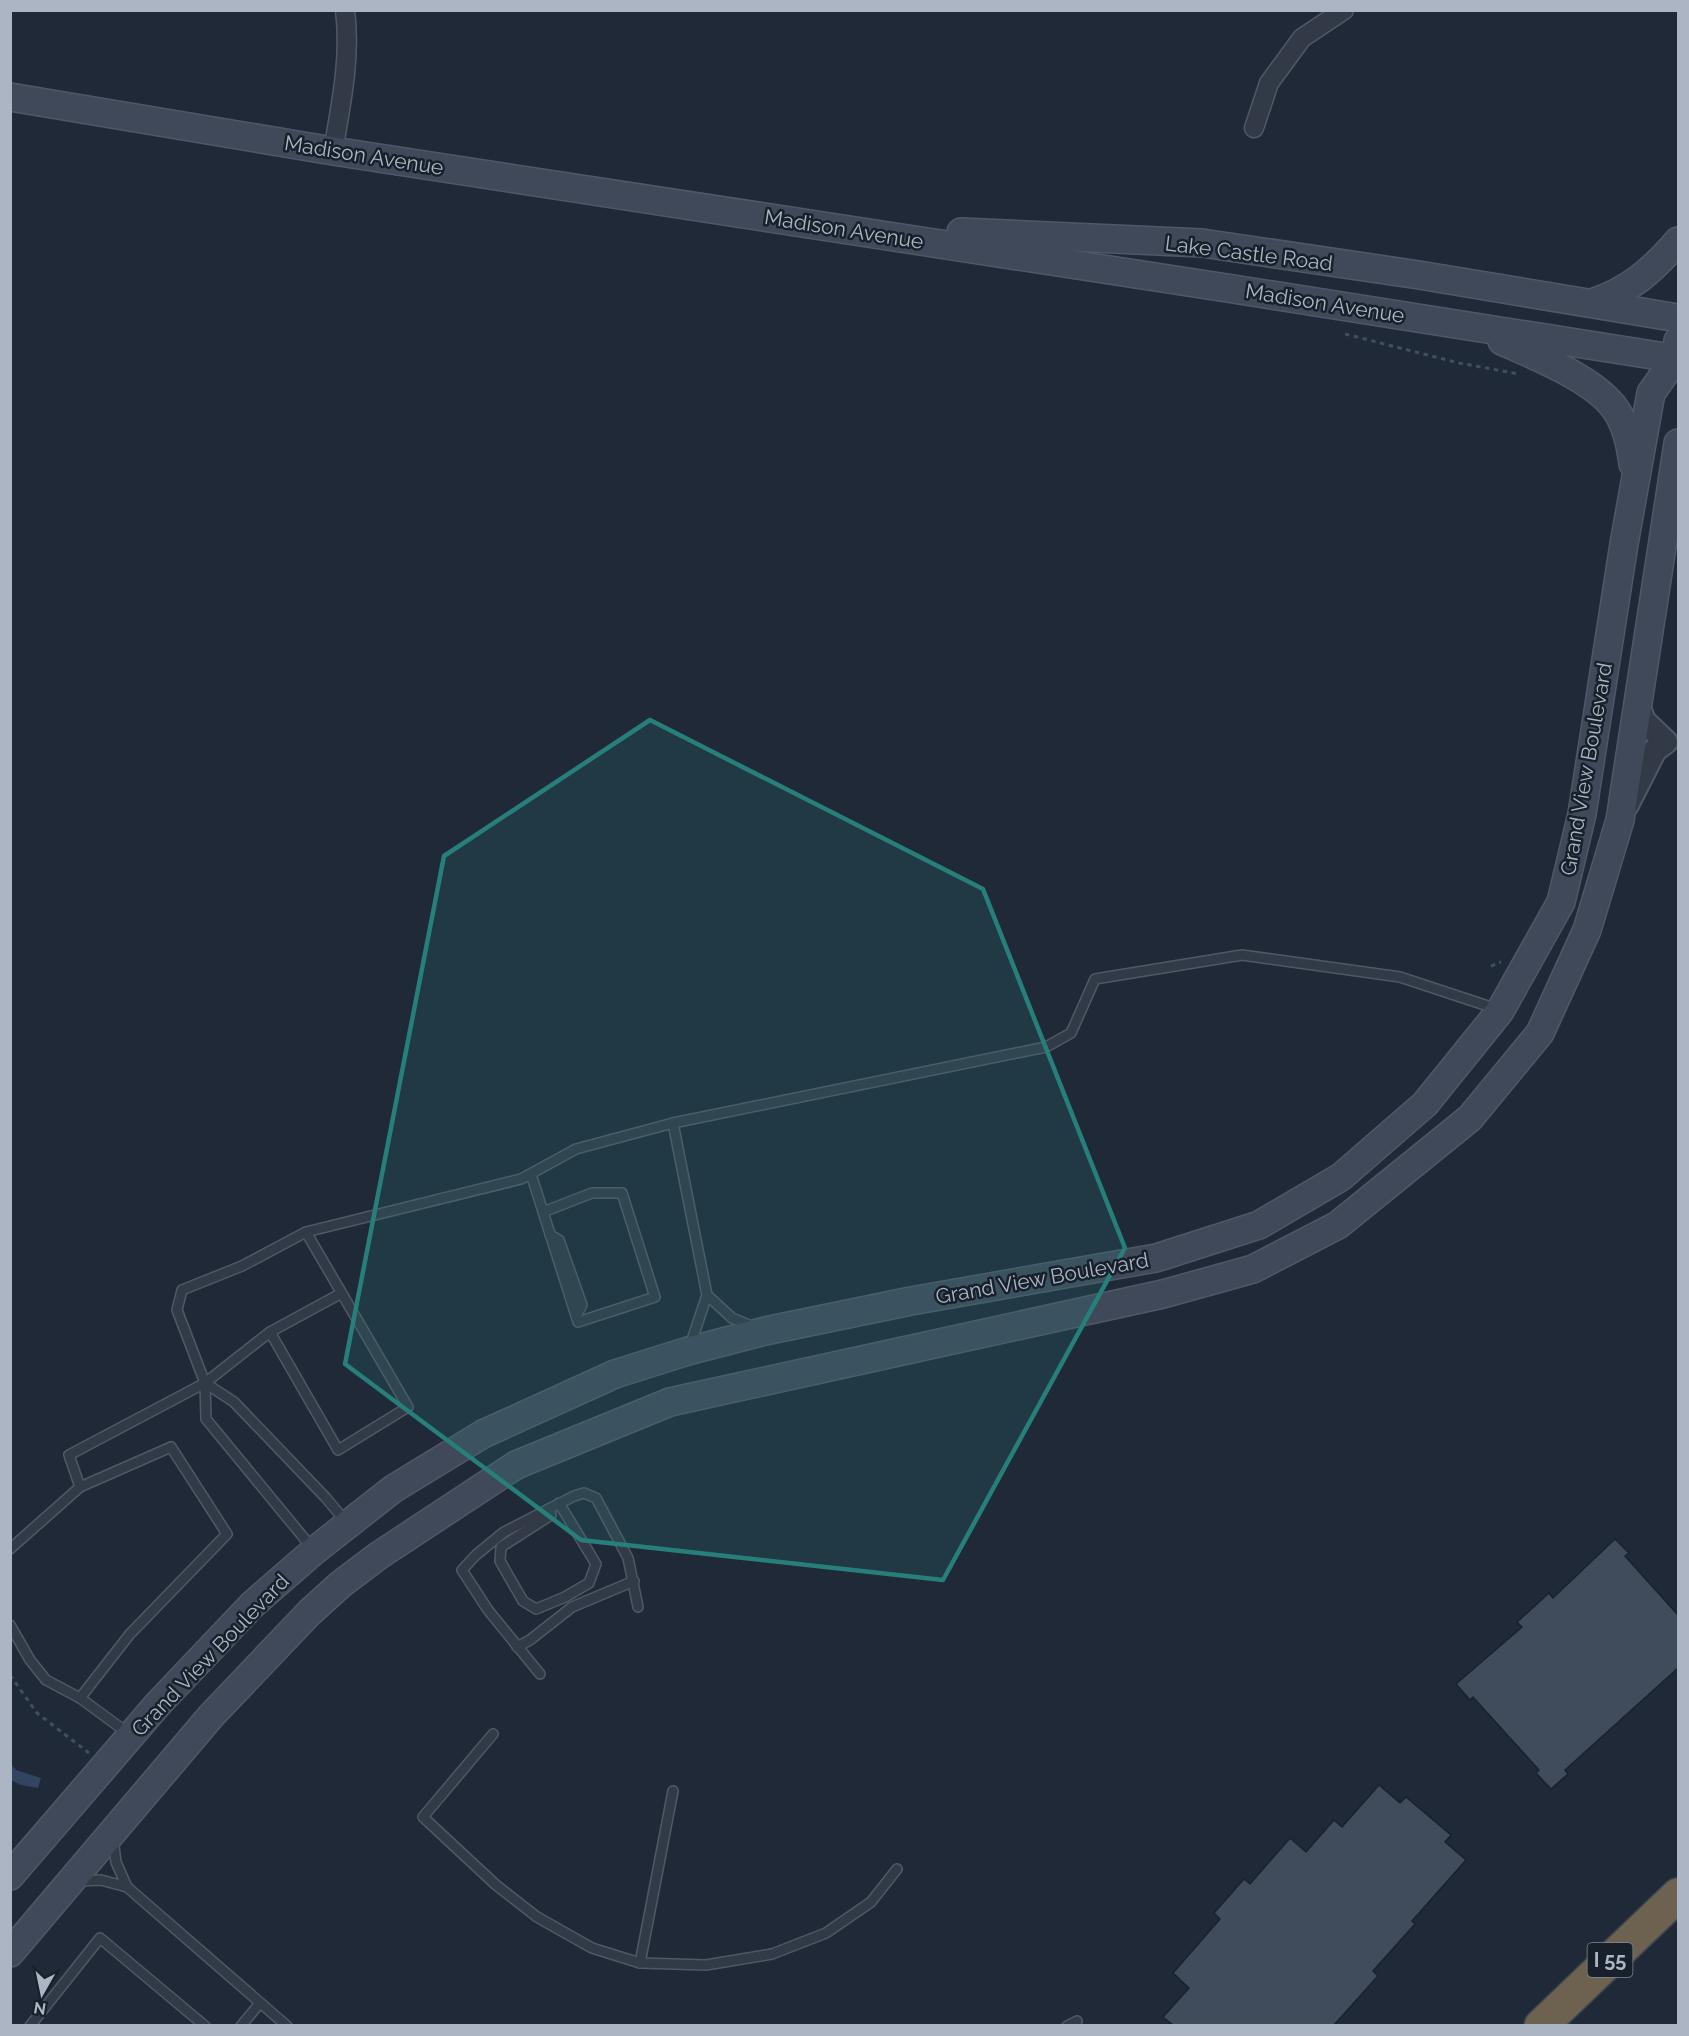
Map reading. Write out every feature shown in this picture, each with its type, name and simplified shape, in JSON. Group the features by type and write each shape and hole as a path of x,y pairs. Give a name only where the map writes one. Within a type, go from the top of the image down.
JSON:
{"highway":[{"name":"I 55","path":"1541,2025 1678,1895"}],"main road":[{"name":"Madison Avenue","path":"10,97 333,151 1678,358"},
{"name":"Lake Castle Road","path":"816,225 1202,243 1419,275 1678,318"},
{"path":"1592,303 1617,294 1641,279 1663,259 1678,241"},
{"path":"1468,326 1560,367 1600,393 1619,414 1628,437 1636,478"},
{"name":"Grand View Boulevard","path":"10,1876 131,1736 252,1605 314,1551 393,1489 483,1434 615,1374 688,1350 765,1331 911,1302 1156,1258 1258,1225 1341,1177 1425,1104 1500,1011 1561,902 1582,814 1651,393 1678,358"},
{"name":"Grand View Boulevard","path":"10,1953 211,1716 310,1612 341,1584 378,1556 516,1465 670,1402 1163,1294 1253,1269 1338,1226 1470,1118 1540,1033 1587,930 1620,820 1674,494 1678,443"}],"street":[{"path":"333,151 347,61 348,34 345,10"},
{"path":"1254,128 1269,83 1302,38 1344,10"}],"lane":[{"path":"314,1551 206,1419 205,1383 177,1310 182,1290 242,1266 306,1232 521,1179 576,1149 673,1124 1046,1047 1071,1033 1095,979 1242,955 1400,977 1500,1011"},
{"path":"673,1124 707,1295 688,1350"},
{"path":"531,1174 550,1235 578,1322 655,1297 622,1193 592,1193 543,1212"},
{"path":"270,1332 338,1450 408,1407 340,1294 306,1232"},
{"path":"80,1487 69,1455 205,1383 270,1332 340,1294"},
{"path":"707,1295 732,1318 765,1331"},
{"path":"205,1383 234,1402 348,1524"},
{"path":"10,1549 80,1487 171,1447 227,1534 130,1634 80,1698"},
{"path":"540,1674 488,1610 462,1570 504,1532 559,1503 584,1493 596,1498 628,1558 638,1606"},
{"path":"549,1509 551,1515 501,1547 500,1561 523,1601 536,1609 565,1597 589,1583 596,1564 559,1503"},
{"path":"517,1647 530,1640 572,1607 634,1581"},
{"path":"10,1625 30,1660 46,1680 80,1698 131,1736"},
{"path":"493,1734 423,1817 496,1885 537,1917 592,1948 640,1963 706,1965 772,1954 826,1933 871,1902 897,1869"},
{"path":"640,1963 673,1791"},
{"path":"112,1834 117,1862 127,1887"},
{"path":"73,1881 101,1880 127,1887 286,2025"},
{"path":"30,2025 100,1938 204,2025"},
{"path":"241,2025 260,2003"},
{"path":"1067,2025 1077,2021"}],"path":[{"path":"1345,334 1459,363 1520,374"},
{"path":"1491,966 1508,957"},
{"path":"10,1675 37,1713 96,1758"}],"highlighted area":[{"path":"650,720 983,889 1125,1248 943,1580 581,1540 345,1364 444,856"}],"water":[{"path":"11,1764 16,1770 41,1778 38,1788 21,1785 11,1780"}],"building":[{"path":"1615,1539 1629,1553 1625,1556 1678,1615 1678,1668 1565,1770 1568,1774 1551,1789 1536,1773 1539,1770 1473,1697 1470,1700 1456,1684 1522,1627 1517,1622 1549,1593 1553,1598"},
{"path":"1379,1785 1400,1803 1406,1797 1451,1835 1445,1842 1466,1860 1412,1921 1415,1924 1373,1971 1378,1976 1334,2025 1173,2025 1163,2017 1189,1988 1173,1973 1220,1919 1214,1913 1244,1879 1250,1884 1290,1838 1306,1852 1334,1820 1342,1827"}]}
